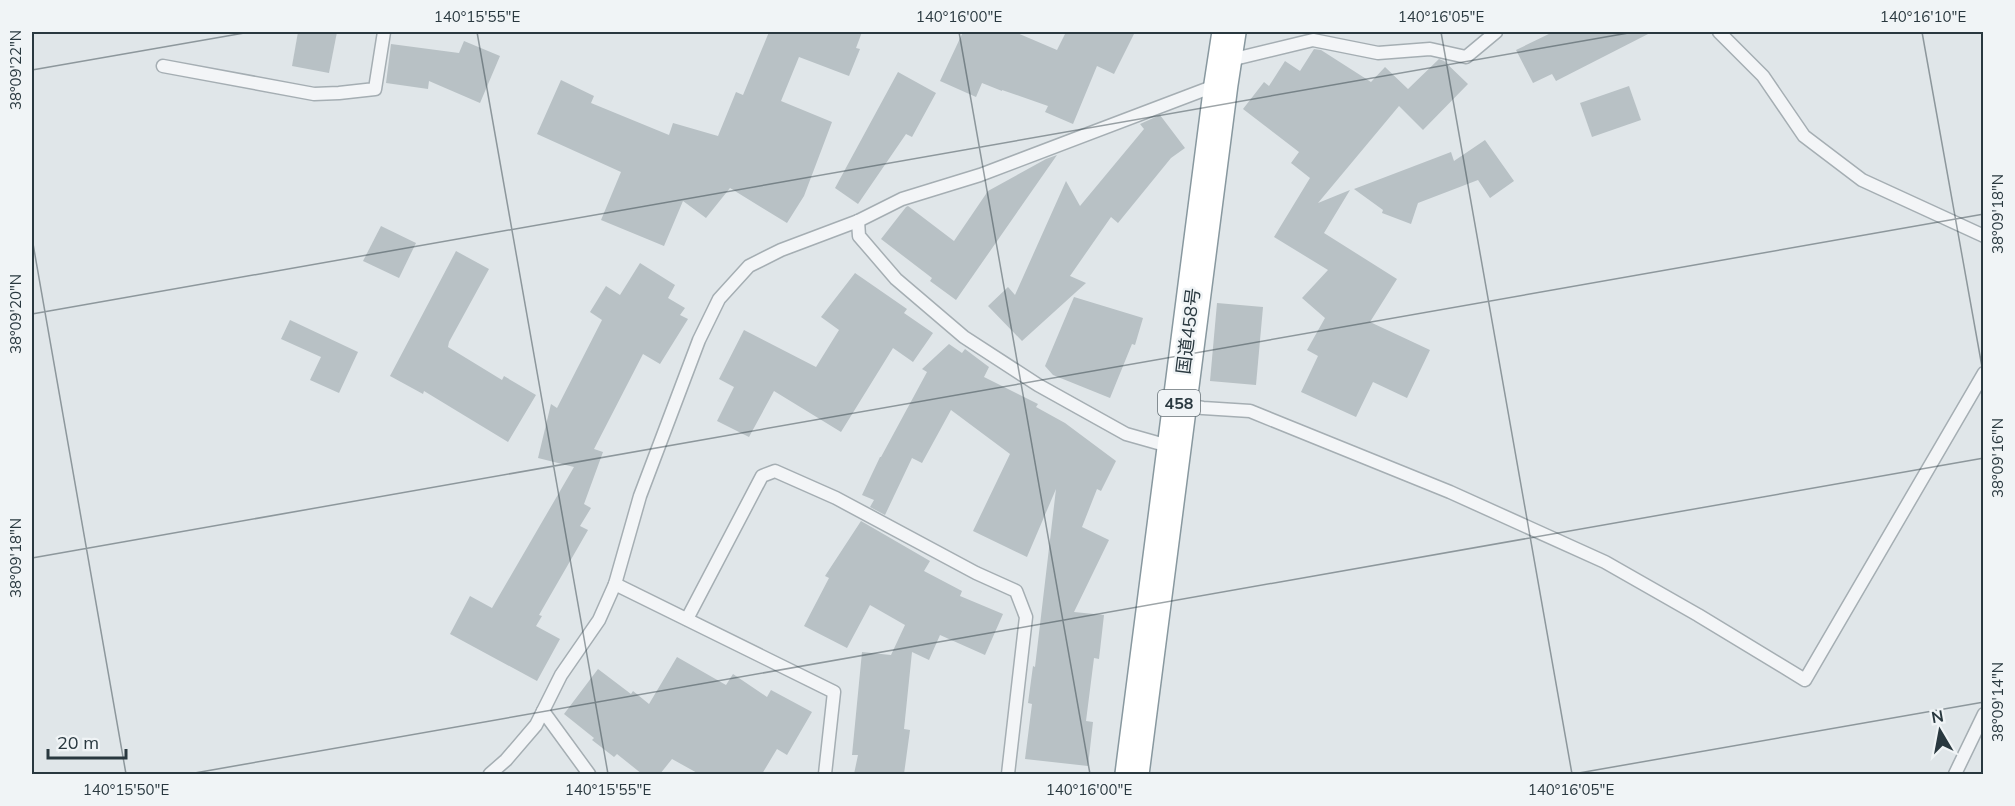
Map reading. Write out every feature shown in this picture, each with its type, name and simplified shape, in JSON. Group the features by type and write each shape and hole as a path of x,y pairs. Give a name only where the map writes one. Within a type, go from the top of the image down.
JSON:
{"highway":[{"name":"国道458号","path":"1132,774 1224,50"}],"lane":[{"path":"164,66 314,94 375,89 384,32"},
{"path":"490,774 506,760 536,725 561,675 599,620 615,584 640,496 699,340 719,299 749,266 781,250 858,221 902,199 980,175 1224,50 1313,40 1378,53 1430,49 1466,57 1496,32"},
{"path":"1719,32 1762,76 1804,136 1862,180 1983,236"},
{"path":"858,221 859,236 896,279 964,337 1038,385 1126,434 1173,447"},
{"path":"1179,403 1203,408 1250,411 1450,492 1605,562 1805,680 1983,374"},
{"path":"687,619 762,476 775,471 836,498 976,573 1016,591 1026,617 1008,774"},
{"path":"615,584 834,692 825,774"},
{"path":"543,711 590,774"},
{"path":"1955,774 1983,714"}],"building":[{"path":"298,32 337,32 329,73 292,66"},
{"path":"769,32 862,32 856,48 860,49 849,76 799,57 781,101 832,122 804,196 787,223 730,188 706,218 683,201 664,246 601,220 621,172 537,134 561,80 594,96 591,103 669,135 673,123 718,136 736,92 743,95"},
{"path":"963,32 1015,32 1057,50 1066,32 1135,32 1114,74 1097,66 1073,124 1045,112 1048,106 982,83 976,97 940,81"},
{"path":"1553,32 1652,32 1556,81 1552,74 1533,83 1516,50"},
{"path":"464,41 500,56 480,103 429,81 428,89 386,83 391,44 459,53"},
{"path":"1314,49 1321,50 1371,82 1385,67 1408,89 1439,59 1468,84 1423,130 1399,106 1318,203 1350,190 1324,233 1397,279 1370,322 1430,350 1407,398 1373,382 1356,417 1301,392 1318,356 1307,350 1325,318 1302,298 1328,270 1274,237 1310,178 1291,163 1299,152 1243,109 1264,82 1269,86 1285,61 1300,71"},
{"path":"898,72 936,93 912,137 906,134 858,204 835,188"},
{"path":"1629,86 1641,120 1592,137 1580,103"},
{"path":"1160,115 1185,148 1171,158 1118,223 1111,217 1070,276 1086,283 1022,341 988,306 1008,287 1015,295 1066,181 1080,206 1144,129 1140,124"},
{"path":"1485,140 1514,181 1490,198 1478,180 1418,203 1411,224 1382,213 1383,210 1354,189 1451,152 1454,161"},
{"path":"1057,155 956,300 930,281 932,278 881,239 908,206 954,241 988,191"},
{"path":"381,226 416,243 399,278 363,261"},
{"path":"456,251 489,269 448,347 502,380 504,376 536,395 508,442 424,391 423,394 390,376"},
{"path":"640,263 675,285 668,298 685,308 680,315 688,319 660,364 643,354 594,449 603,452 584,504 591,508 580,526 588,530 539,615 542,616 536,626 560,639 537,681 450,634 470,596 492,608 574,467 538,458 551,404 557,408 602,320 590,312 606,286 620,295"},
{"path":"855,273 907,309 904,313 933,333 913,362 893,348 841,432 774,391 749,437 717,421 734,387 719,379 744,330 816,367 839,330 821,317"},
{"path":"1074,297 1143,318 1135,345 1132,344 1110,398 1053,375 1045,366"},
{"path":"1217,303 1263,307 1256,385 1210,381"},
{"path":"290,320 358,352 339,393 310,380 321,357 281,339"},
{"path":"949,344 962,353 965,349 989,367 984,377 1038,404 1036,407 1065,423 1116,461 1101,491 1097,489 1082,527 1109,540 1074,612 1104,615 1099,659 1094,658 1086,721 1093,722 1088,766 1025,759 1032,704 1028,703 1033,666 1035,667 1056,489 1027,557 973,531 1010,454 951,410 922,463 912,458 885,515 870,507 874,500 862,495 880,457 927,372 922,369"},
{"path":"861,521 930,561 924,571 962,591 960,596 1003,614 985,655 940,635 929,660 912,652 904,729 910,730 904,774 854,774 858,755 852,755 862,652 891,655 905,625 870,605 847,648 804,626 829,578 825,576"},
{"path":"677,657 726,685 733,674 767,697 771,690 812,712 787,755 777,749 762,774 699,774 672,759 660,774 642,774 617,754 614,757 564,714 598,669 631,694 633,691 649,704"}]}
